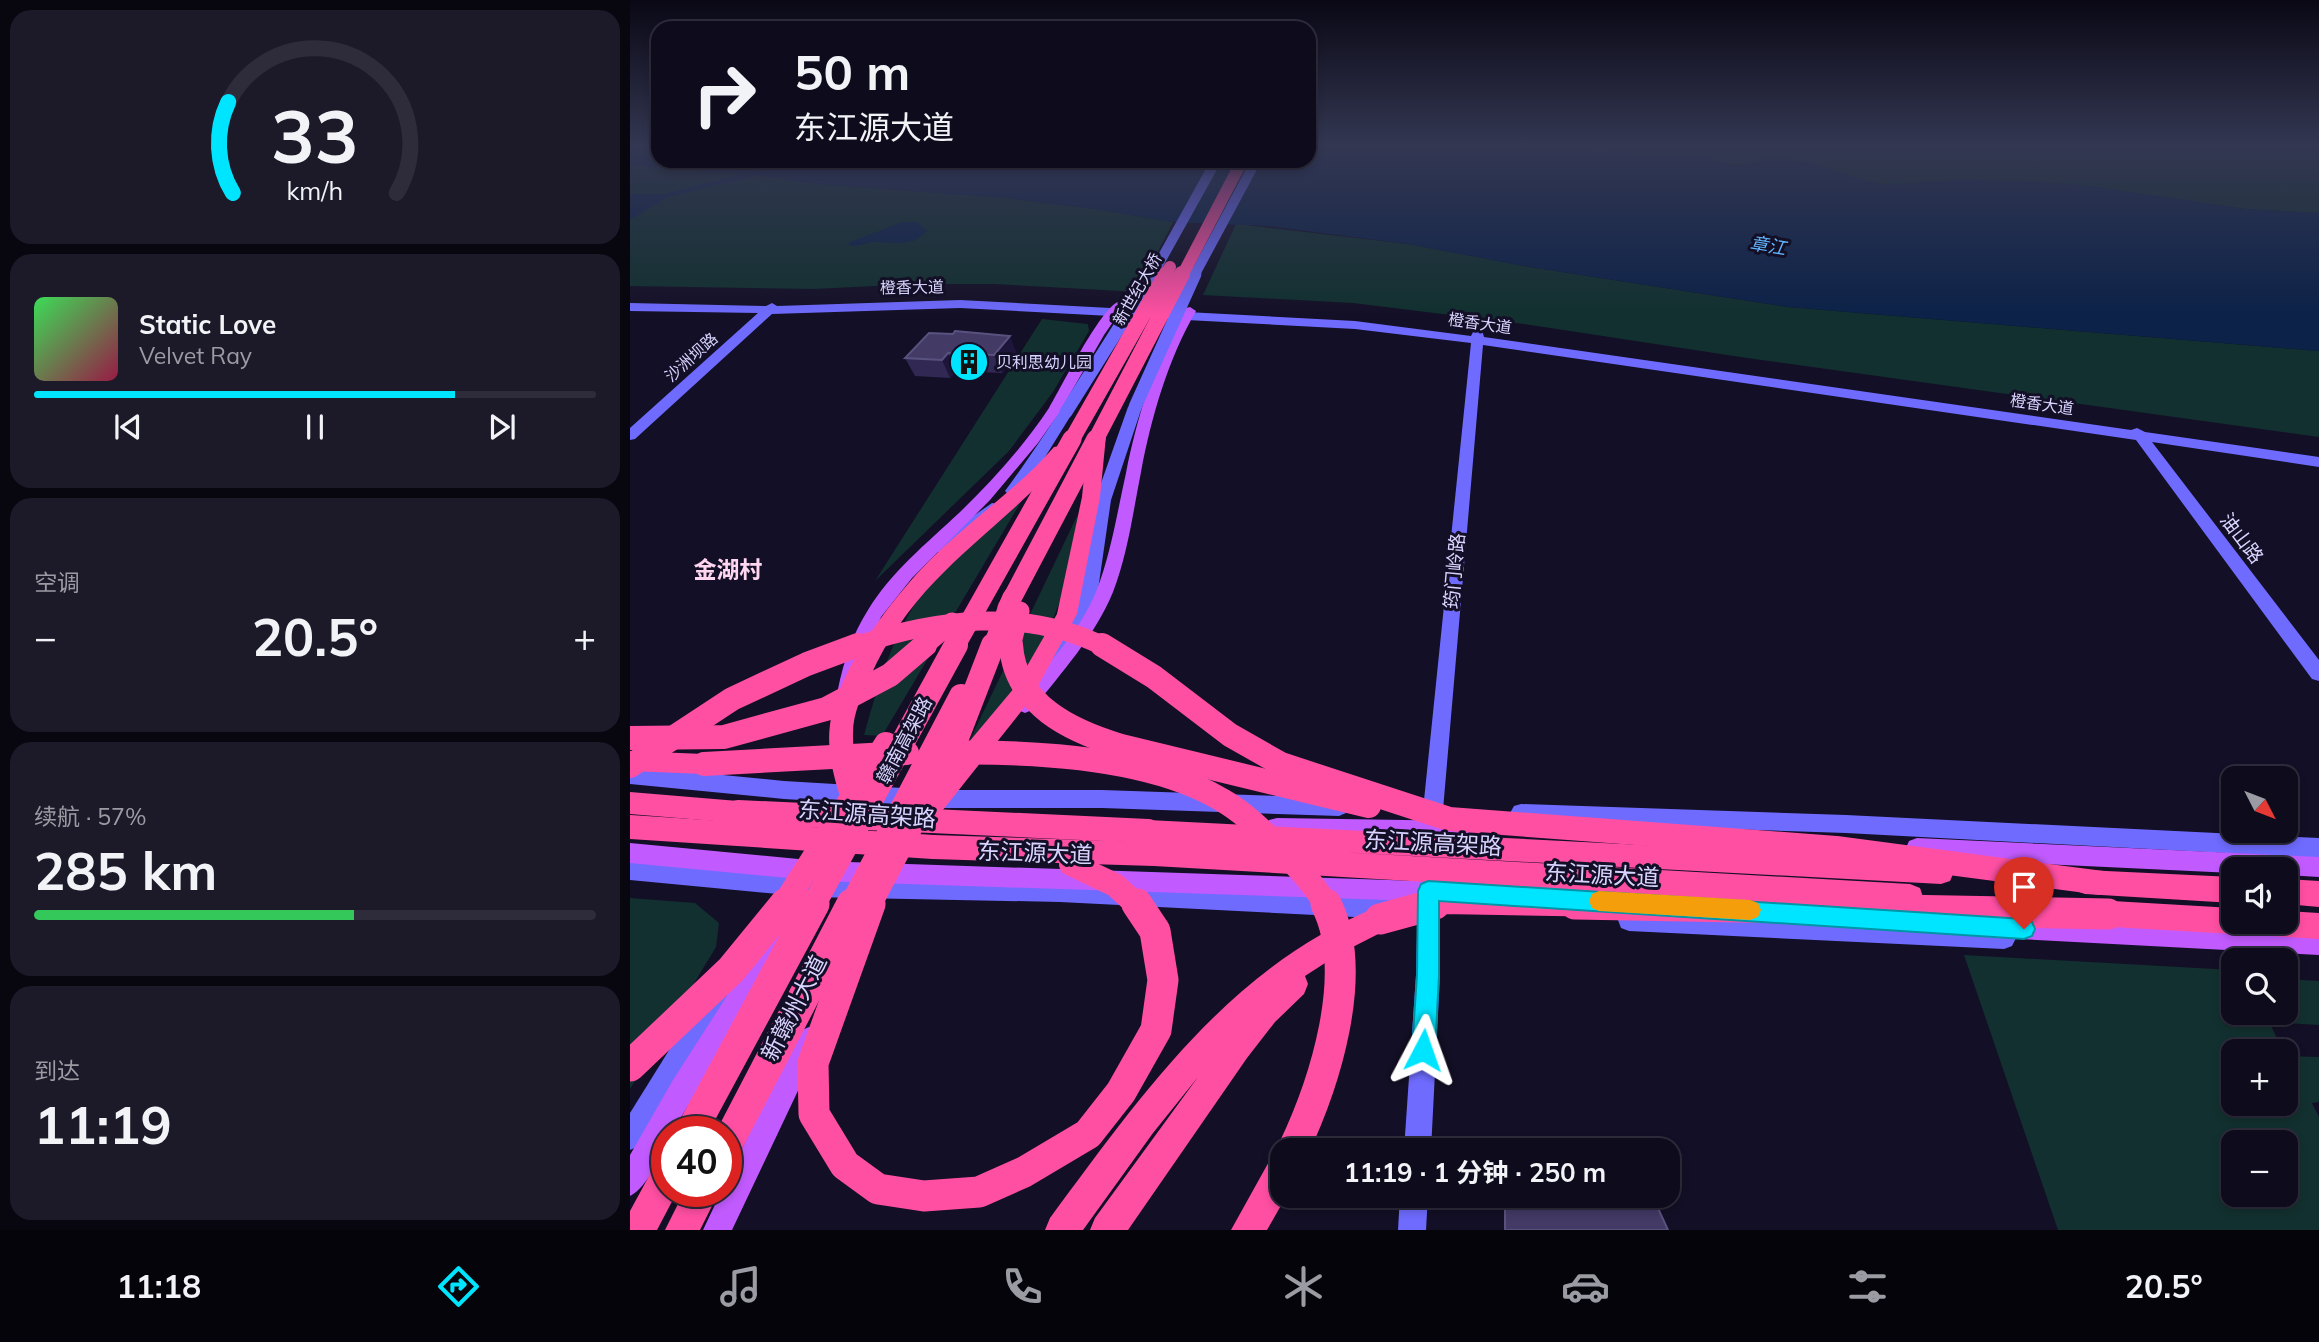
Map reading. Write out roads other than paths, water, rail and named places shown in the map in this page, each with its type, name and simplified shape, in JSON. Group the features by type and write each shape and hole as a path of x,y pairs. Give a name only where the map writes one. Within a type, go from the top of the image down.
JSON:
{"highway":[{"name":"新世纪大桥","path":"1079,427 1205,201"},
{"name":"新世纪大桥","path":"1079,427 1217,201"},
{"name":"赣南高架路","path":"742,1116 1012,597 1079,427"},
{"name":"赣南高架路","path":"700,1116 903,741 1079,427"},
{"path":"844,710 865,661 886,624 908,596 938,563 1012,502 1049,465 1079,427"},
{"path":"630,738 724,737 826,709 890,675 966,608 1079,427"},
{"path":"930,806 980,749 1023,693 1067,614 1091,497 1079,427"},
{"path":"1079,427 1023,599 1011,646 1017,671 1027,690 1045,711 1071,728 1109,741 1332,800 1441,815 1836,848 2102,883"},
{"path":"933,847 1070,864 1115,885 1137,904 1155,931 1163,980 1156,1030 1121,1092 1088,1134 1024,1172 979,1192 924,1196 878,1189 845,1166 814,1114 813,1063 869,907 955,743 1012,597"},
{"path":"630,1066 731,970 790,898 914,700 978,609"},
{"path":"630,766 732,699 807,664 895,632 986,619 1028,623 1087,638 1134,664 1230,735 1281,764 1441,815"},
{"path":"630,761 704,764 835,755 998,751 1052,753 1136,769 1201,789 1238,808 1309,878 1333,916 1341,985 1331,1044 1306,1126 1300,1138"},
{"name":"东江源高架路","path":"630,803 738,812 1843,866 2221,889"},
{"name":"东江源高架路","path":"630,827 933,847 1154,854 1852,892 2108,914 2221,920"},
{"path":"2298,893 2319,894"},
{"path":"1062,1230 1130,1138 1203,1049 1255,998 1299,962 1380,919 1444,902 2108,914"},
{"path":"1107,1230 1279,995 1380,919"},
{"path":"2298,925 2319,926"},
{"path":"1248,1230 1270,1192"},
{"path":"638,1230 651,1206"},
{"path":"682,1230 694,1207"}],"main road":[{"path":"630,1182 682,1089 854,801 845,768 841,733 853,655 867,623 912,566 966,515 1039,432 1057,408 1115,309"},
{"path":"988,747 1053,669 1104,593 1121,538 1126,499 1143,429 1181,326 1188,314"},
{"name":"东江源大道","path":"630,793 854,801 1104,823 1615,833 2319,867"},
{"name":"新赣州大道","path":"716,1230 789,1079 930,806"},
{"name":"东江源大道","path":"630,853 805,881 1858,916 2080,933 2319,944"}],"street":[{"path":"867,623 923,561 998,504 1079,427 1146,287 1194,201"},
{"path":"930,806 988,747 1044,676 1080,613 1089,590 1103,500 1135,407 1188,287 1234,201"},
{"name":"橙香大道","path":"630,299 772,307"},
{"name":"橙香大道","path":"630,307 936,303 1115,309 1477,336 2136,431 2319,462"},
{"name":"沙洲坝路","path":"630,436 772,307"},
{"name":"筠门岭路","path":"1441,815 1477,336"},
{"name":"橙香大道","path":"2136,431 2319,452"},
{"name":"油山路","path":"2136,431 2319,674"},
{"path":"630,775 854,801"},
{"path":"930,806 1102,799 1441,815 1846,824 2319,848"},
{"path":"630,870 805,881"},
{"path":"630,1137 805,881"},
{"path":"730,1230 890,882"},
{"path":"1418,1138 1429,900 2319,955"},
{"path":"1412,1230 1413,1208"}],"water":[{"name":"章江","path":"630,201 661,201 630,220"},
{"name":"章江","path":"1033,201 2193,201 2245,209 2319,213 2319,351 1788,307 1530,267 1408,244 1269,226 1173,222"},
{"path":"902,222 917,222 927,230 916,240 909,242 874,242 851,246 848,243"}],"place":[{"name":"贝利思幼儿园","path":"969,362"}],"district":[{"name":"金湖村","path":"728,570"}]}
